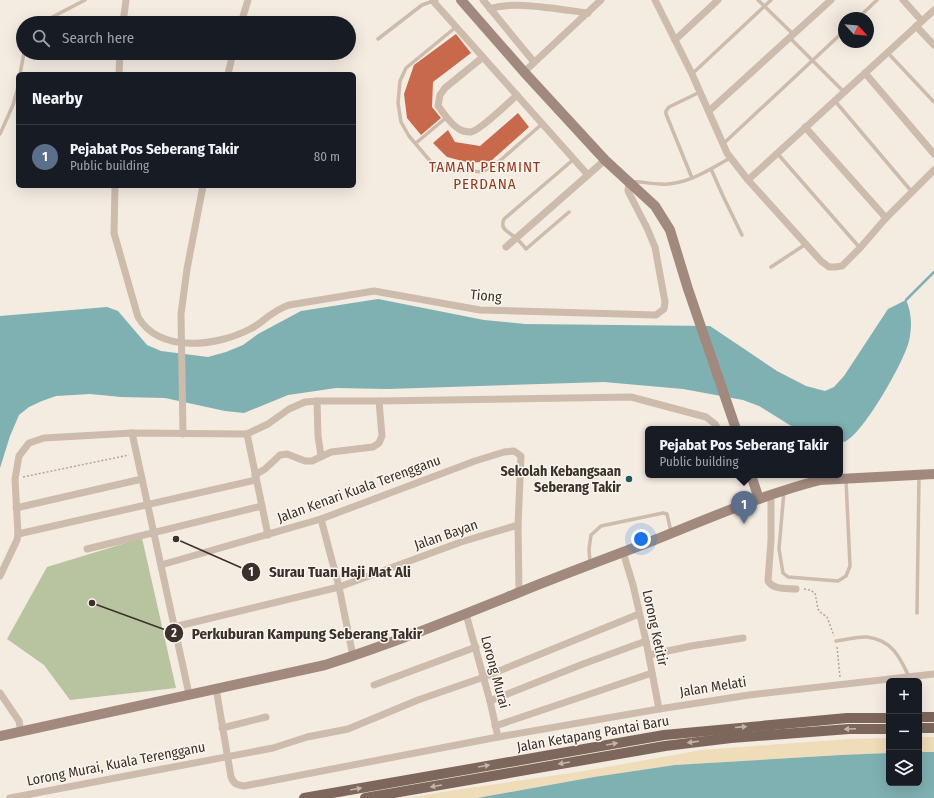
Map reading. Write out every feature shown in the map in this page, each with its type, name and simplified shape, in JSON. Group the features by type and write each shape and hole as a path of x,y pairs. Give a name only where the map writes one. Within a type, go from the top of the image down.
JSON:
{"main road":[{"path":"922,718 934,717"},
{"name":"Jalan Ketapang Pantai Baru","path":"304,798 664,735 847,718 886,718"},
{"path":"922,728 934,728"},
{"name":"Jalan Ketapang Pantai Baru","path":"365,798 665,746 731,738 794,733 850,729 886,729"}],"street":[{"path":"124,16 126,0"},
{"path":"243,16 248,0"},
{"path":"461,0 524,72 605,160 655,206 670,230 688,289 735,426"},
{"path":"483,0 534,62"},
{"path":"524,72 601,0"},
{"path":"655,0 692,74 730,158 821,261 829,267 842,266 886,218 934,170"},
{"path":"675,40 718,0"},
{"path":"709,111 831,0"},
{"path":"903,0 934,44"},
{"path":"434,1 588,175"},
{"path":"490,9 498,6 516,5 588,13"},
{"path":"748,180 934,10"},
{"path":"483,57 445,88 440,95 438,106 447,117 458,128 466,132 472,132 481,127 517,95"},
{"path":"119,72 120,60"},
{"path":"228,72 231,60"},
{"path":"865,73 934,154"},
{"path":"805,127 886,218"},
{"path":"506,247 605,160"},
{"name":"Tiong","path":"181,343 207,342 230,338 251,329 276,311 289,305 374,291 480,310 656,315 664,309 664,302 655,247 628,191 629,182"},
{"path":"114,188 114,233 138,317 147,329 157,335 181,343"},
{"path":"183,434 181,314 187,269 203,188"},
{"path":"0,576 17,540 18,534 15,479 19,456 29,443 44,438 132,433 247,434 268,424 289,408 305,402 317,401 631,397 706,417 716,426"},
{"path":"317,401 318,436 321,456"},
{"path":"18,534 148,505 256,478 280,455 287,454 305,461 312,461 331,452 373,447 380,443 382,436 379,401"},
{"path":"132,433 189,694"},
{"path":"247,434 268,535"},
{"name":"Jalan Kenari Kuala Terengganu","path":"160,565 322,519 475,461 504,452 514,451 521,456 518,525"},
{"path":"0,736 216,688 325,666 466,614 590,564 784,490 820,480 934,474"},
{"path":"752,478 759,499"},
{"path":"16,508 142,480"},
{"path":"771,495 771,540 768,581 775,587 796,589"},
{"path":"87,549 262,506"},
{"path":"322,519 339,587 353,656"},
{"path":"518,525 519,592"},
{"name":"Jalan Bayan","path":"174,627 339,587 461,542 518,525"},
{"name":"Lorong Ketitir","path":"623,552 640,614 649,655 658,709"},
{"name":"Lorong Murai","path":"466,614 476,646 498,737"},
{"name":"Lorong Murai, Kuala Terengganu","path":"10,798 273,748 307,737 348,728 418,700 484,678 640,614"},
{"path":"649,655 691,646 743,638"},
{"path":"490,701 576,666 646,641"},
{"path":"374,685 476,646"},
{"path":"495,726 652,673"},
{"name":"Jalan Melati","path":"227,756 234,782 237,785 244,786 498,737 658,709 749,695 934,674"},
{"path":"216,688 227,756"},
{"path":"0,693 19,721 21,732"},
{"path":"222,728 266,717"}],"lane":[{"path":"54,16 85,0"},
{"path":"758,0 812,60 844,92"},
{"path":"692,74 771,0"},
{"path":"864,12 877,0"},
{"path":"378,39 422,5 434,1"},
{"path":"456,27 406,68 400,81 398,103 399,117 403,127 436,167 482,172 496,164 542,124"},
{"path":"723,144 838,36"},
{"path":"888,52 934,102"},
{"path":"20,72 23,60"},
{"path":"692,178 666,111 669,107 700,92"},
{"path":"0,134 13,105 16,94"},
{"path":"834,101 912,192"},
{"path":"416,143 447,117"},
{"path":"777,153 860,248"},
{"path":"629,182 644,181 659,184 671,184 692,178 730,158"},
{"path":"569,212 526,249 516,238 504,230 502,223 504,219 574,159"},
{"path":"711,169 742,235"},
{"path":"771,267 806,244"},
{"path":"917,613 919,475"},
{"path":"784,490 779,549 783,573 788,577 838,581 846,576 850,566 846,478"},
{"path":"590,564 589,549 591,535 601,526 664,512 672,533"},
{"path":"836,641 867,637 890,646 900,657 909,676"}],"path":[{"path":"15,479 137,453"},
{"path":"796,589 810,590 815,593 818,608 820,612 827,617 836,641 841,684"}],"green space":[{"path":"142,538 176,688 70,700 44,665 7,639 47,567"}],"sand":[{"path":"922,737 934,737 934,752 922,752"},
{"path":"886,738 886,753 675,765 594,777 477,798 408,798 584,771 702,750 849,739"}],"water":[{"path":"378,299 484,320 525,324 710,326 777,371 806,386 825,391 834,387 844,376 888,309 906,300 910,315 911,331 906,351 900,364 873,411 854,435 843,442 843,426 791,426 759,406 743,400 683,389 604,382 388,389 336,388 288,395 244,413 225,411 165,398 121,397 90,394 56,396 29,407 19,415 10,436 0,468 0,316 107,307 118,311 147,345 161,351 208,357 243,345 258,334 301,311"},
{"path":"922,752 934,752 934,798 477,798 594,777 675,765 886,753 886,786 922,786"}],"building":[{"path":"456,34 471,53 433,82 432,107 441,118 421,135 407,118 404,94 414,65"},
{"path":"518,113 529,127 491,161 470,163 447,157 433,143 448,130 455,142 480,146"}],"waterway":[{"path":"906,300 934,272"}],"place":[{"name":"Sekolah Kebangsaan Seberang Takir","path":"629,479"},
{"name":"Pejabat Pos Seberang Takir","path":"744,524"},
{"name":"Surau Tuan Haji Mat Ali","path":"176,539"},
{"name":"Perkuburan Kampung Seberang Takir","path":"92,603"}],"district":[{"name":"TAMAN PERMINT PERDANA","path":"485,176"}]}
